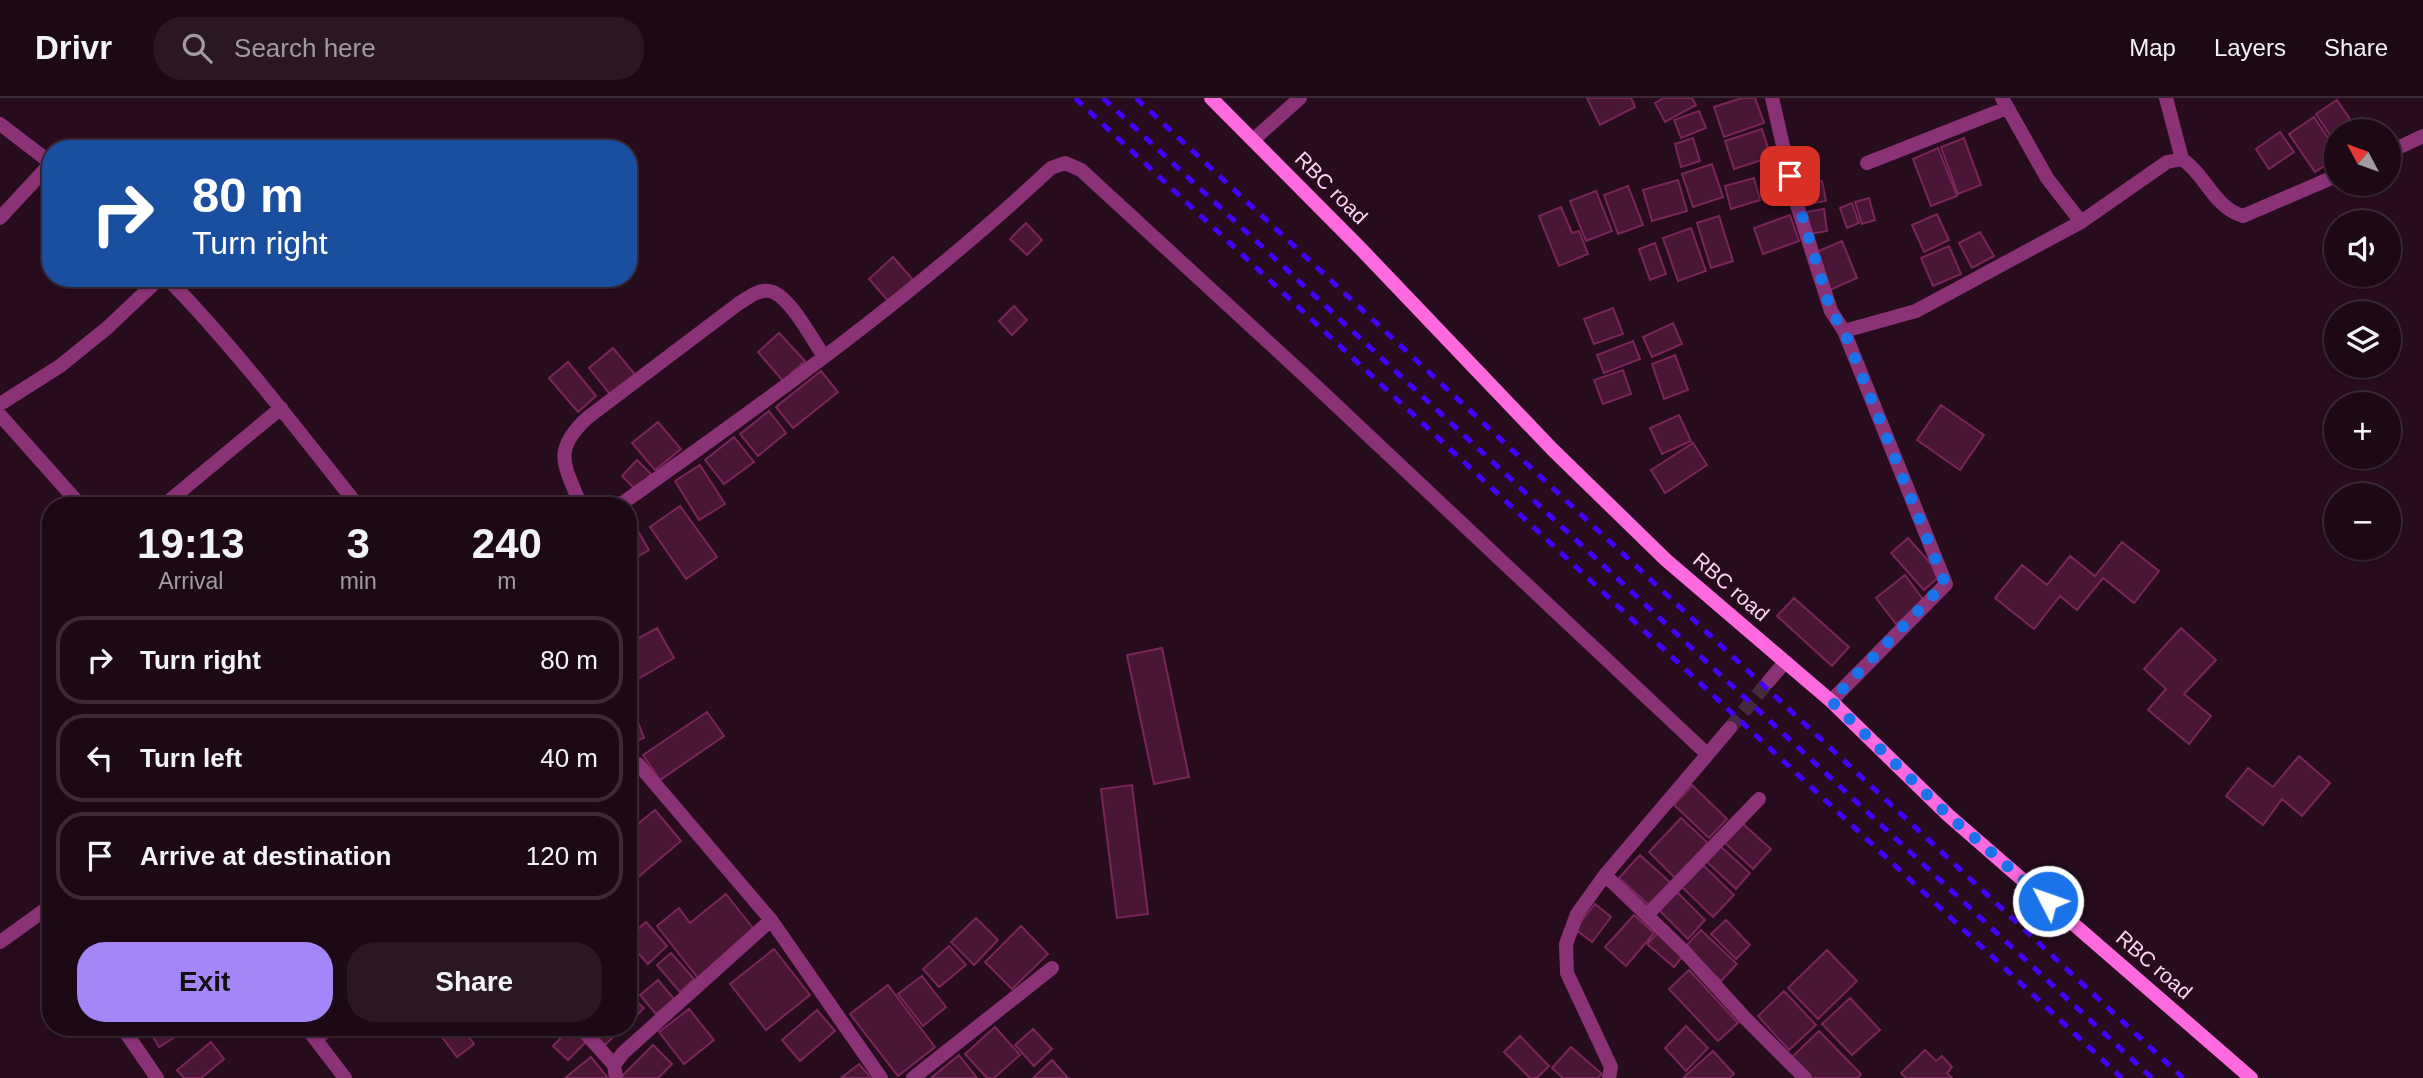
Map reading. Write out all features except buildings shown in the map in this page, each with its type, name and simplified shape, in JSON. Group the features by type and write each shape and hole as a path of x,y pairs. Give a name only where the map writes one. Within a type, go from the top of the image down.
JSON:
{"street":[{"name":"RBC road","path":"1212,98 1552,449 1666,560 1831,701 1948,815 2251,1078"},
{"path":"1253,140 1300,98"},
{"path":"1772,98 1796,202 1831,311 1844,331 1945,583 1831,701"},
{"path":"2166,98 2182,159 2194,168 2217,201 2230,213 2243,216 2324,181"},
{"path":"1867,163 2005,103 2047,178 2081,222"},
{"path":"0,124 42,156"},
{"path":"2401,146 2423,136"},
{"path":"1844,331 1916,311 2081,222 2167,162 2182,159"},
{"path":"631,497 778,393 951,256 1051,168 1065,163 1080,170 1303,373 1707,754"},
{"path":"0,218 42,173"},
{"path":"0,404 69,358 107,328 150,287"},
{"path":"176,287 209,322 281,408 351,497"},
{"path":"578,497 564,462 565,447 572,433 609,401 758,292 772,292 786,302 824,357"},
{"path":"174,497 281,408"},
{"path":"0,415 73,497"},
{"path":"1769,682 1785,662"},
{"path":"1609,1078 1611,1067 1567,973 1566,944 1577,914 1605,875 1730,728"},
{"path":"637,764 771,920 881,1078"},
{"path":"1647,915 1759,799"},
{"path":"1605,875 1684,951 1712,984 1805,1078"},
{"path":"0,942 42,914"},
{"path":"587,1036 615,1072 623,1053 771,920"},
{"path":"913,1078 1052,968"},
{"path":"128,1036 157,1078"},
{"path":"313,1036 345,1078"}],"tunnel":[{"path":"1730,728 1768,682"}],"railway":[{"path":"1075,98 2122,1078"},
{"path":"1103,98 2152,1078"},
{"path":"1136,98 2183,1078"}],"route":[{"path":"1790,176 1831,311 1844,331 1945,583 1831,701 1948,815 2048,901"}]}
